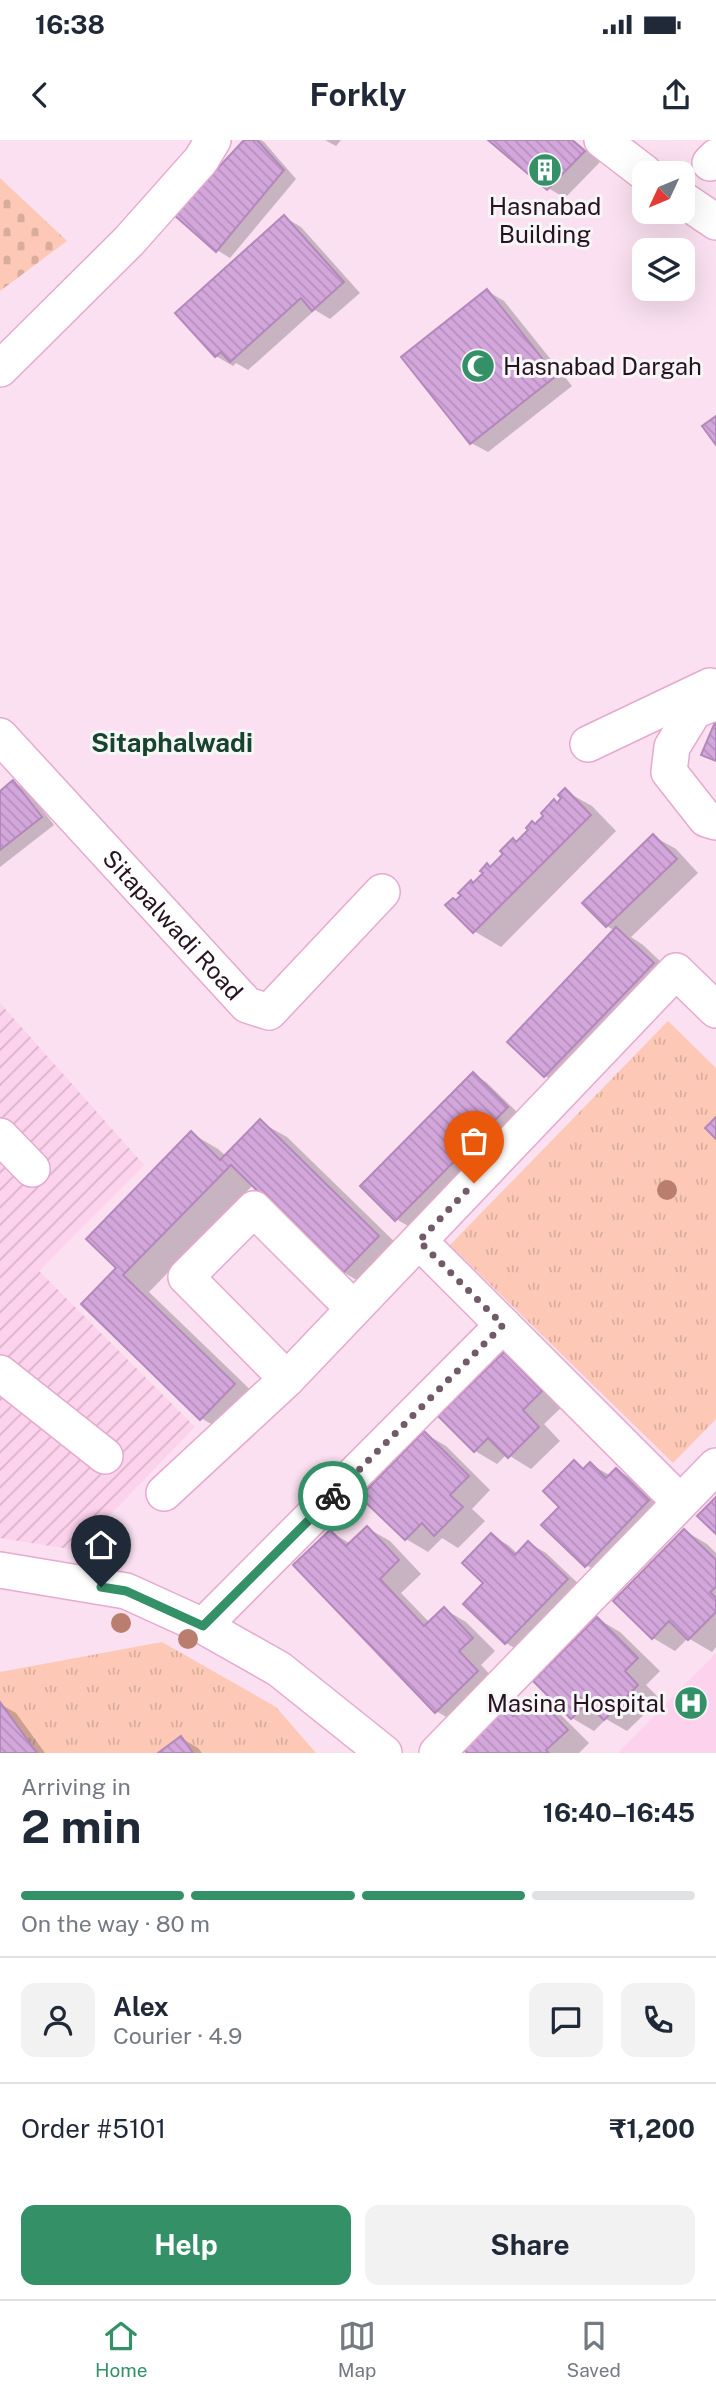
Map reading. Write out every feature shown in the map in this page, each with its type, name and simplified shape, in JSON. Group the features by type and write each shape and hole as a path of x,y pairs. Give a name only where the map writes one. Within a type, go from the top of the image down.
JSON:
{"street":[{"path":"602,140 632,162"},
{"path":"0,369 129,241 198,147"},
{"path":"695,208 716,222"},
{"path":"587,744 716,683"},
{"path":"716,702 694,711 672,747 669,772 706,819 716,822"},
{"name":"Sitapalwadi Road","path":"0,736 247,1004 269,1012 382,892"},
{"path":"164,1493 287,1379 676,971 716,1010"},
{"path":"0,1136 32,1169"},
{"path":"287,1379 186,1277 254,1209 353,1308"},
{"path":"419,1241 680,1502"},
{"path":"203,1626 503,1325"},
{"path":"0,1373 105,1456"},
{"path":"437,1753 716,1466"},
{"path":"0,1570 126,1591 203,1626 279,1669 384,1753"}],"shaded area":[{"path":"0,1003 144,1165 39,1271 195,1427 76,1550 0,1538"},
{"name":"Masina Hospital","path":"716,1653 716,1753 618,1753"}],"green space":[{"path":"0,178 67,241 0,291"},
{"path":"668,1021 716,1068 716,1419 673,1463 450,1245"},
{"path":"162,1642 276,1707 316,1753 0,1753 0,1672"}],"building":[{"path":"244,140 257,140 284,170 216,252 174,215"},
{"name":"Hasnabad Building","path":"488,140 572,140 585,151 547,190"},
{"path":"284,215 344,282 312,311 301,298 230,362 221,352 215,357 175,313"},
{"name":"Hasnabad Dargah","path":"487,289 556,376 470,444 401,357"},
{"path":"716,416 716,445 702,426"},
{"path":"716,720 716,761 701,755"},
{"path":"13,780 42,817 0,850 0,791"},
{"path":"565,788 591,815 473,933 445,905 453,898 456,900 461,895 458,893 471,880 473,883 483,873 480,871 487,863 490,867 503,854 500,851 513,838 516,842 528,830 526,828 532,821 535,824 554,799 557,803 561,798 558,795"},
{"path":"653,834 677,859 606,927 582,903"},
{"path":"616,927 654,963 544,1077 507,1042"},
{"path":"473,1072 508,1107 395,1221 360,1186"},
{"path":"716,1117 716,1139 705,1128"},
{"path":"260,1119 379,1236 342,1274 231,1165 123,1275 235,1384 200,1420 81,1304 116,1268 86,1239 191,1131 220,1160"},
{"path":"504,1352 542,1391 523,1410 539,1427 508,1458 488,1438 474,1452 438,1416"},
{"path":"424,1431 469,1476 450,1495 463,1507 434,1536 422,1523 405,1540 360,1497"},
{"path":"574,1460 583,1469 590,1462 606,1478 616,1468 649,1500 585,1567 541,1525 559,1507 543,1491"},
{"path":"716,1497 716,1534 697,1516"},
{"path":"367,1526 399,1560 380,1579 424,1626 444,1607 473,1638 459,1651 478,1671 435,1713 293,1565 330,1530 346,1546"},
{"path":"684,1529 716,1560 716,1587 710,1592 716,1598 716,1612 688,1640 669,1621 652,1639 613,1601"},
{"path":"491,1533 515,1555 528,1541 568,1579 505,1644 463,1604 483,1583 462,1563"},
{"path":"597,1617 638,1658 625,1671 638,1685 604,1720 587,1703 571,1719 533,1681"},
{"path":"535,1695 568,1730 546,1750 549,1753 467,1753 459,1744 501,1703 513,1716"},
{"path":"0,1702 37,1753 0,1753"},
{"path":"181,1736 193,1753 158,1753"}],"way so far":[{"path":"333,1496 503,1325 419,1241 474,1183"}],"place":[{"name":"Hasnabad Building","path":"545,170"},
{"name":"Hasnabad Dargah","path":"478,366"},
{"name":"Masina Hospital","path":"691,1703"}],"district":[{"name":"Sitaphalwadi","path":"172,742"}],"route":[{"path":"101,1587 126,1591 203,1626 333,1496"}]}
